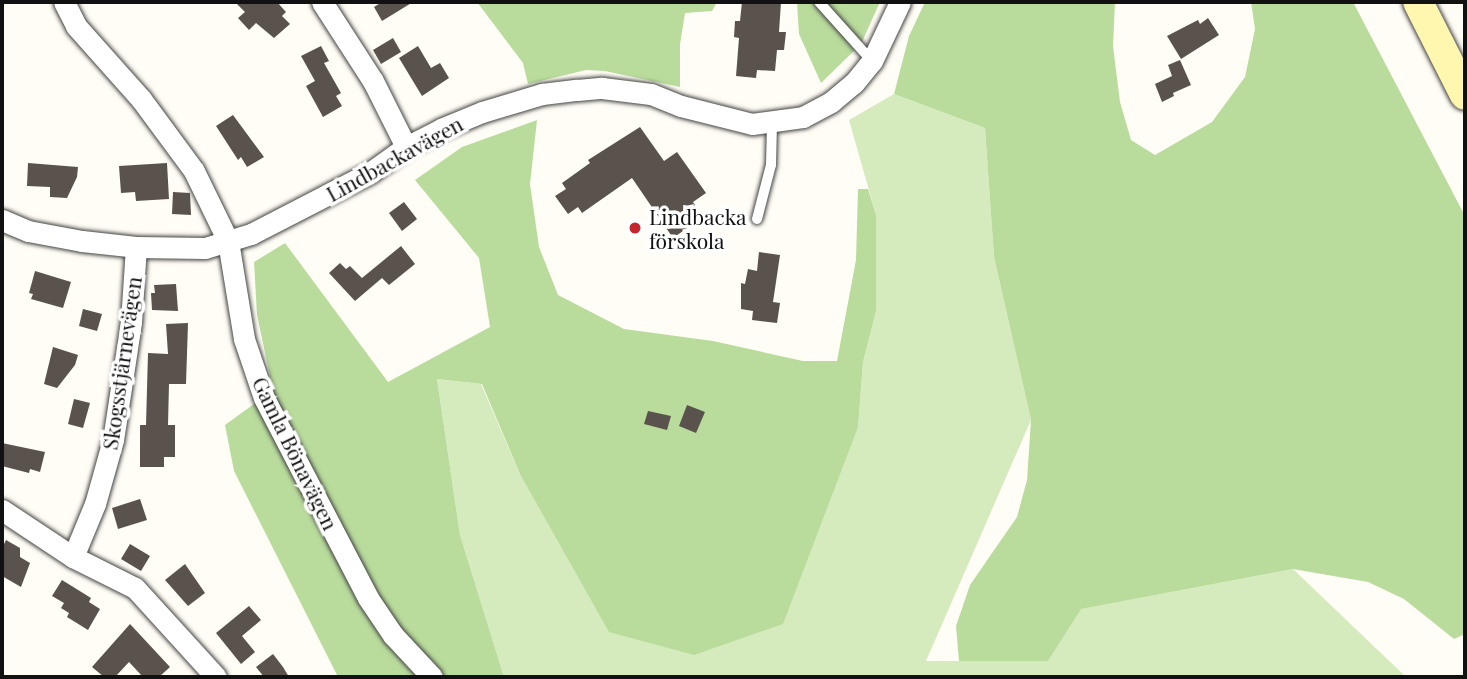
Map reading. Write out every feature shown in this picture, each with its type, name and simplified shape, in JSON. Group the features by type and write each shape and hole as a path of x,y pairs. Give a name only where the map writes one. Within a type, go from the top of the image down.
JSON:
{"main road":[{"path":"1418,2 1465,95"}],"street":[{"name":"Gamla Bönavägen","path":"64,2 76,26 141,99 194,171 228,242 244,339 264,398 368,598 393,635 432,677"},
{"path":"322,2 373,81 406,147"},
{"name":"Lindbackavägen","path":"2,220 28,232 136,247 205,248 251,234 372,172 406,147 481,112 542,94 589,89 650,94 728,120 752,124 803,117 831,102 854,83 872,61 900,2"},
{"name":"Skogsstjärnevägen","path":"73,557 94,504 113,440 131,323 136,247"},
{"path":"2,510 73,557 135,587 216,677"}],"lane":[{"path":"819,2 872,61"},
{"path":"757,219 771,165 772,123"}],"green space":[{"path":"477,2 717,2 712,11 685,13 680,44 680,87 605,71 586,70 528,84 523,63"},
{"path":"797,2 880,2 861,44 821,83 799,34"},
{"path":"925,2 1115,2 1113,46 1120,102 1131,140 1155,155 1212,122 1245,77 1255,29 1251,2 1353,2 1465,216 1465,634 1454,639 1404,599 1368,582 1293,569 1081,609 1048,661 959,661 956,626 970,585 1017,517 1027,480 1031,420 994,257 985,128 894,94 909,36"},
{"path":"894,94 985,128 994,257 1031,420 926,661 1048,661 1080,609 1293,569 1406,677 504,677 460,535 437,379 481,384 520,474 858,427 863,362 876,311 876,215 849,120"},
{"path":"537,120 530,184 539,247 558,295 624,329 713,341 803,361 837,361 856,260 858,189 868,189 876,215 876,311 863,362 858,427 783,624 694,655 609,632 520,474 482,384 437,379 460,535 504,677 338,677 234,471 225,425 273,390 257,315 254,262 285,243 388,382 490,327 479,258 415,180 462,147"}],"building":[{"path":"235,2 277,2 286,12 282,16 290,24 274,38 256,23 249,30 238,18 245,12"},
{"path":"382,2 413,2 382,21 374,7"},
{"path":"742,2 781,2 779,32 786,32 784,50 777,50 775,71 757,70 756,78 736,76 739,38 734,37 735,21 740,21"},
{"path":"1208,18 1219,35 1181,59 1167,36 1198,20 1200,24"},
{"path":"393,38 401,52 381,64 373,50"},
{"path":"321,46 329,61 324,63 341,93 336,96 342,106 323,117 306,86 315,81 301,56"},
{"path":"418,46 431,68 440,63 449,78 422,96 399,58"},
{"path":"1180,60 1191,85 1173,93 1174,96 1162,102 1155,84 1172,76 1168,65"},
{"path":"233,115 264,157 247,167 241,157 238,160 216,126"},
{"path":"640,127 664,161 677,152 706,193 693,202 703,217 673,238 632,178 582,213 578,207 568,214 555,196 566,189 562,183 590,163 588,160"},
{"path":"28,163 78,167 77,177 67,198 50,197 50,187 27,186"},
{"path":"167,163 169,199 136,201 135,192 121,193 119,166"},
{"path":"173,192 190,193 191,215 172,214"},
{"path":"404,202 417,219 402,231 389,213"},
{"path":"401,246 415,264 389,285 382,278 355,301 329,273 340,263 346,269 350,266 362,278"},
{"path":"759,252 780,255 773,302 780,303 777,323 752,320 753,311 741,309 741,283 745,284 748,269 757,271"},
{"path":"35,271 71,282 63,308 31,299 33,294 29,293"},
{"path":"176,284 178,311 152,310 151,293 155,293 154,285"},
{"path":"83,309 102,314 97,331 79,326"},
{"path":"188,323 186,384 169,384 168,425 175,425 175,457 164,457 164,467 140,467 140,425 146,425 148,353 168,354 166,324"},
{"path":"53,347 78,355 75,365 57,388 44,384"},
{"path":"74,399 90,403 83,428 68,424"},
{"path":"687,405 705,412 696,433 679,426"},
{"path":"648,411 671,416 667,430 644,424"},
{"path":"2,443 45,452 40,472 30,469 29,473 2,466"},
{"path":"140,499 147,520 118,529 112,508"},
{"path":"6,540 20,548 20,557 30,563 21,587 2,576 2,548"},
{"path":"130,544 150,556 141,571 121,559"},
{"path":"185,564 205,593 188,606 165,580"},
{"path":"62,580 91,598 89,602 100,609 88,630 67,617 69,613 61,608 64,603 52,596"},
{"path":"249,606 261,620 242,636 255,652 241,664 216,633"},
{"path":"130,624 170,667 159,677 143,677 129,662 115,677 104,677 92,667"},
{"path":"273,654 289,677 264,677 256,667"}],"place":[{"name":"Lindbacka förskola","path":"635,228"}]}
